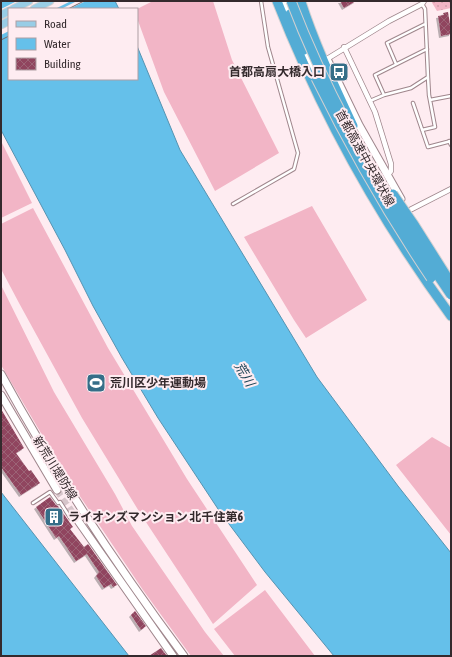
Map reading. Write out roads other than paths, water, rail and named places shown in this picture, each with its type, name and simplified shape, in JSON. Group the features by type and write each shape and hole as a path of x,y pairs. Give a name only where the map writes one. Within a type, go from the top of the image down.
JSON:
{"highway":[{"name":"首都高速中央環状線","path":"276,1 311,80 351,160 395,234 451,316"},
{"name":"首都高速中央環状線","path":"291,1 322,75 348,128 406,227 451,296"},
{"path":"301,1 310,31 320,55 354,126 397,201 413,222 451,283"},
{"path":"290,14 314,74"},
{"path":"297,42 375,189 415,254 451,308"}],"main road":[{"path":"15,8 29,1"},
{"path":"36,8 50,1"},
{"path":"281,1 297,42 337,125 369,184 385,209 396,218"},
{"path":"285,1 318,76 345,130 396,218 451,302"},
{"path":"301,1 359,125 409,211 451,278"},
{"name":"新荒川堤防線","path":"1,374 77,503 134,587 184,656"},
{"name":"新荒川堤防線","path":"1,394 57,490"},
{"name":"新荒川堤防線","path":"72,517 173,656"}],"street":[{"path":"327,59 344,47 423,2"},
{"path":"344,47 375,112 391,164 391,171 388,176"},
{"path":"396,218 451,189"}],"lane":[{"path":"233,204 294,168 298,153 268,47 260,1"},
{"path":"422,130 435,127 430,100 425,9 423,2"},
{"path":"396,64 387,43 425,24"},
{"path":"384,95 375,75 427,49"},
{"path":"370,101 384,95 411,88 428,77"},
{"path":"430,100 451,96"},
{"path":"413,103 428,147 450,141 451,145"},
{"path":"34,503 50,492 58,503 60,502 72,517"}],"water":[{"name":"荒川","path":"1,1 115,1 118,8 8,8 8,80 138,80 138,48 180,150 317,377 398,486 451,553 451,656 334,656 265,572 220,512 158,418 93,306 1,130"},
{"path":"1,492 129,656 1,656"}],"tunnel":[{"path":"57,490 74,515"}],"tram line":[{"path":"70,8 84,1"},
{"path":"1,40 8,36"}],"place":[{"name":"首都高扇大橋入口","path":"339,72"},
{"name":"荒川区少年運動場","path":"96,383"},
{"name":"ライオンズマンション 北千住第6","path":"54,517"}]}
